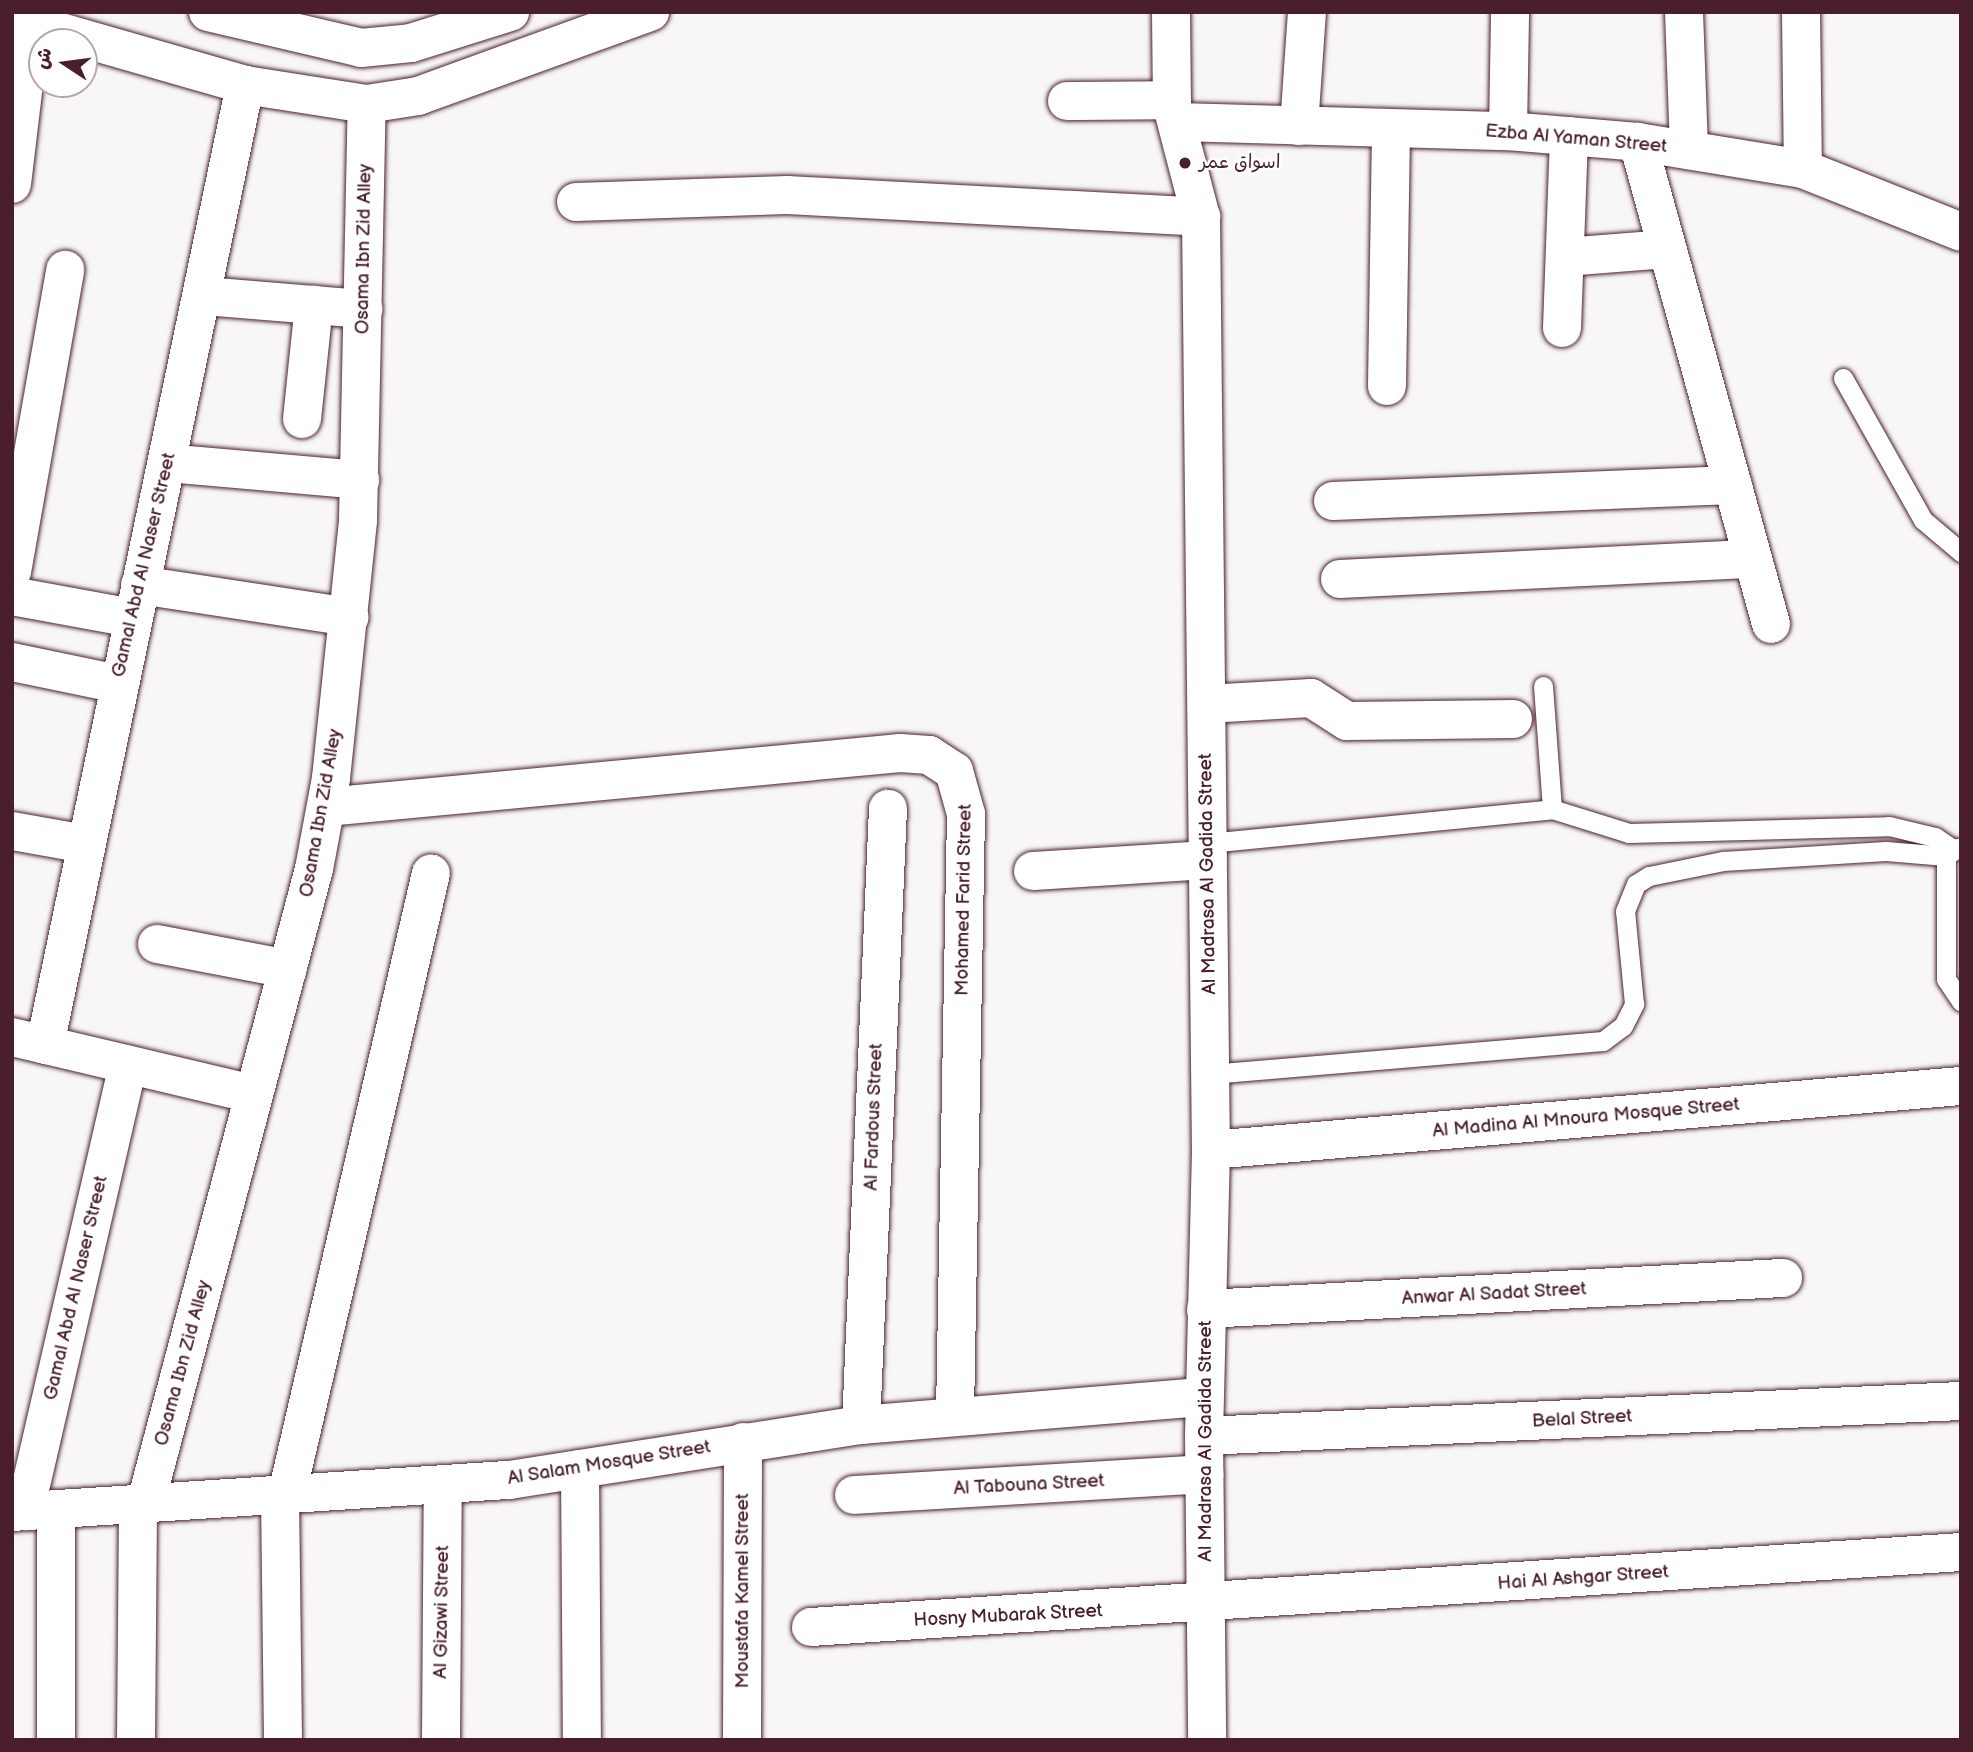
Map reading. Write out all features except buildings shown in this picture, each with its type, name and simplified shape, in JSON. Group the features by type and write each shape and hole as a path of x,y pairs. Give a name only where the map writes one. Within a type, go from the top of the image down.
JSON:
{"street":[{"path":"208,12 361,48 411,43 510,12"},
{"path":"12,184 22,21 244,85 366,104 418,96 650,12"},
{"name":"Al Madrasa Al Gadida Street","path":"1171,12 1175,111 1201,217 1211,1150 1204,1397 1207,1740"},
{"path":"1299,126 1307,12"},
{"path":"1508,131 1510,12"},
{"path":"1684,12 1689,150"},
{"path":"1801,12 1803,169"},
{"name":"Gamal Abd Al Naser Street","path":"28,1041 85,844 205,296 244,85"},
{"name":"Ezba Al Yaman Street","path":"1067,101 1299,126 1508,131 1638,142 1803,169 1961,232"},
{"name":"Osama Ibn Zid Alley","path":"136,1740 142,1503 288,969 326,807 350,617 360,480 366,104"},
{"path":"1387,386 1391,129"},
{"path":"1562,328 1569,136"},
{"path":"1638,142 1770,624"},
{"path":"576,202 787,195 1201,217"},
{"path":"1564,257 1667,249"},
{"path":"12,572 65,270"},
{"path":"205,296 363,309"},
{"path":"302,419 314,305"},
{"path":"167,463 360,480"},
{"path":"1333,500 1732,485"},
{"path":"1340,579 1753,559"},
{"path":"12,596 350,617"},
{"path":"12,662 118,684"},
{"path":"1206,704 1311,698 1347,721 1513,719"},
{"name":"Mohamed Farid Street","path":"326,807 900,753 929,754 954,771 966,814 954,1415"},
{"name":"Al Fardous Street","path":"861,1424 888,809"},
{"path":"12,831 85,844"},
{"path":"1033,872 1208,852"},
{"path":"283,1740 283,1495 431,873"},
{"path":"157,944 288,969"},
{"path":"28,1041 253,1094"},
{"name":"Gamal Abd Al Naser Street","path":"56,1740 31,1511 128,1065"},
{"name":"Al Madina Al Mnoura Mosque Street","path":"1211,1150 1961,1086"},
{"name":"Anwar Al Sadat Street","path":"1206,1310 1783,1278"},
{"name":"Al Salam Mosque Street","path":"31,1511 443,1484 580,1469 861,1424 1204,1397"},
{"name":"Belal Street","path":"1204,1436 1961,1401"},
{"name":"Moustafa Kamel Street","path":"742,1740 743,1442"},
{"path":"580,1469 582,1740"},
{"name":"Al Tabouna Street","path":"854,1495 1204,1474"},
{"name":"Al Gizawi Street","path":"441,1740 443,1484"},
{"name":"Hai Al Ashgar Street","path":"1206,1605 1961,1552"},
{"name":"Hosny Mubarak Street","path":"811,1627 1206,1605"}],"lane":[{"path":"1843,378 1923,520 1961,552"},
{"path":"1543,686 1552,809"},
{"path":"1208,852 1552,809 1629,833 1889,826 1935,837 1953,850"},
{"path":"1953,850 1946,979 1961,1002"},
{"path":"1210,1074 1603,1041 1623,1026 1634,1004 1625,911 1636,884 1649,876 1723,861 1886,851 1953,850"}],"place":[{"name":"اسواق عمر","path":"1185,163"}]}
